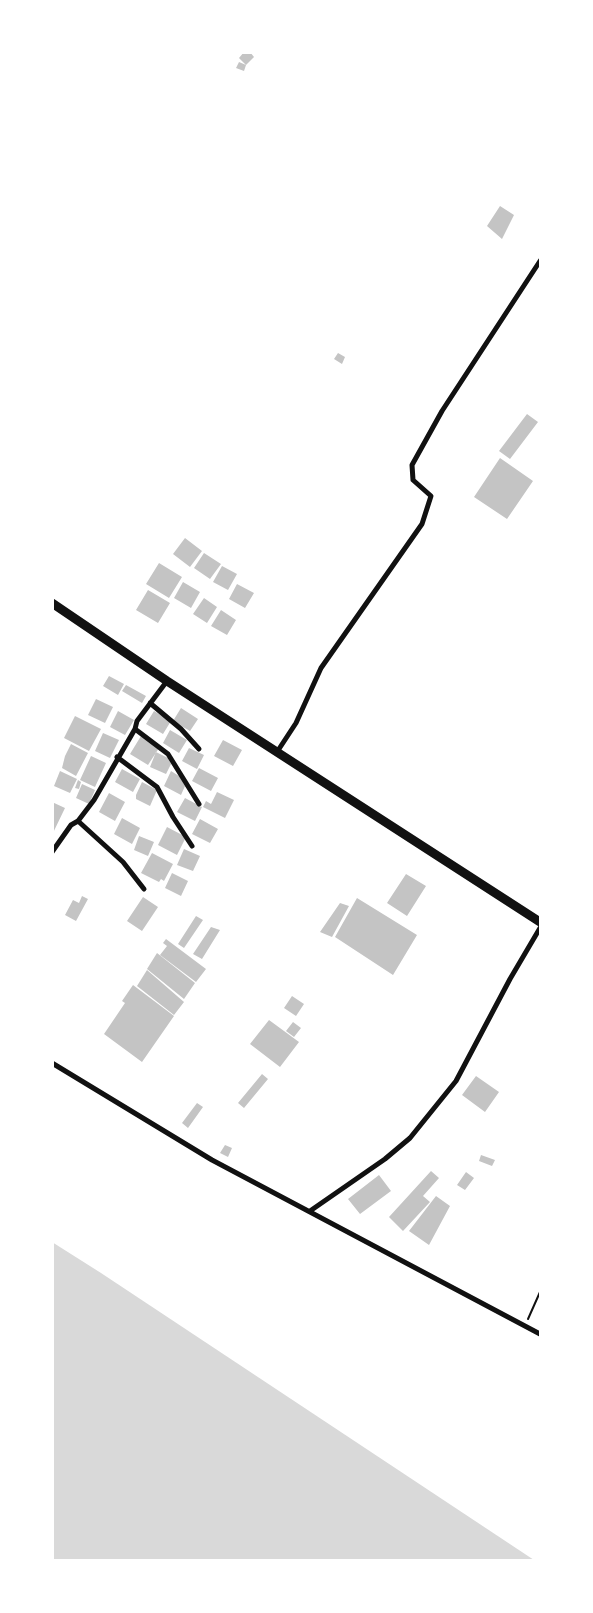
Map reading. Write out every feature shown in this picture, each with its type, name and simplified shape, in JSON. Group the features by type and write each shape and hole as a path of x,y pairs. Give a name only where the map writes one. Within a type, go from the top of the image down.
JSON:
{"main road":[{"path":"52,603 168,681 540,922"}],"street":[{"path":"277,752 296,723 321,668 422,524 431,496 413,480 412,465 442,411 540,261"},
{"path":"52,852 71,825 78,821 94,800 117,757 135,729 137,721 168,681"},
{"path":"150,703 182,729 199,749"},
{"path":"135,729 168,754 199,804"},
{"path":"117,757 157,787 173,817 192,846"},
{"path":"78,821 123,862 144,889"},
{"path":"310,1211 385,1159 410,1138 456,1081 540,928"},
{"path":"52,1063 212,1160 540,1334"}],"path":[{"path":"526,1325 540,1292"}],"shaded area":[{"path":"52,1242 101,1273 534,1560 53,1560"}],"building":[{"path":"244,52 250,52 254,57 246,65 239,58"},
{"path":"239,62 246,65 244,71 236,68"},
{"path":"500,206 514,215 502,239 487,226"},
{"path":"338,353 345,357 342,364 334,359"},
{"path":"527,414 538,422 510,459 499,451"},
{"path":"500,458 533,481 507,519 474,497"},
{"path":"185,538 202,551 190,567 173,554"},
{"path":"204,553 221,564 210,579 194,568"},
{"path":"159,563 182,577 169,598 146,584"},
{"path":"222,566 237,574 228,590 213,582"},
{"path":"183,582 200,592 191,608 174,598"},
{"path":"237,584 254,593 245,608 229,599"},
{"path":"148,590 170,603 158,623 136,610"},
{"path":"204,598 217,607 207,623 193,614"},
{"path":"221,610 236,620 227,635 211,626"},
{"path":"109,676 124,684 118,695 103,686"},
{"path":"126,685 146,696 142,703 122,691"},
{"path":"96,699 113,707 105,723 88,715"},
{"path":"181,708 198,719 190,731 173,721"},
{"path":"118,711 134,720 125,735 110,727"},
{"path":"154,711 171,721 163,734 146,724"},
{"path":"75,716 101,729 89,751 64,738"},
{"path":"170,730 187,740 179,753 163,743"},
{"path":"103,733 119,740 110,758 95,751"},
{"path":"141,736 159,748 148,765 130,754"},
{"path":"223,740 242,750 233,766 214,756"},
{"path":"71,744 88,753 76,776 62,768"},
{"path":"189,748 204,755 197,769 182,761"},
{"path":"156,752 168,758 171,764 166,774 150,767"},
{"path":"91,756 106,763 95,787 80,780"},
{"path":"199,768 218,778 211,791 192,781"},
{"path":"122,769 140,779 133,792 115,782"},
{"path":"60,771 77,779 70,793 54,786"},
{"path":"171,771 179,776 185,786 181,795 164,786"},
{"path":"78,780 81,782 79,789 75,788"},
{"path":"142,782 157,790 150,806 136,799"},
{"path":"82,784 95,790 89,804 76,798"},
{"path":"217,792 234,800 225,818 203,807 206,801 211,804"},
{"path":"109,793 125,802 115,821 99,812"},
{"path":"185,798 202,807 195,821 177,812"},
{"path":"52,802 65,808 52,835"},
{"path":"122,818 140,828 132,844 114,834"},
{"path":"200,819 218,829 210,843 192,834"},
{"path":"167,827 186,837 177,855 158,845"},
{"path":"139,836 154,842 148,856 134,850"},
{"path":"184,849 200,856 193,871 177,865"},
{"path":"152,853 173,864 164,881 161,879 159,882 141,873"},
{"path":"172,873 188,881 181,896 165,888"},
{"path":"406,874 426,886 407,916 387,903"},
{"path":"82,896 88,899 76,921 65,915 73,900 79,903"},
{"path":"143,897 158,907 142,931 127,921"},
{"path":"357,898 417,935 393,975 335,937"},
{"path":"340,903 349,906 332,937 320,932"},
{"path":"196,916 203,920 184,948 178,944"},
{"path":"211,927 220,930 202,959 193,954"},
{"path":"166,939 206,969 196,982 160,955 167,946 163,943"},
{"path":"157,953 195,983 184,999 147,969"},
{"path":"147,970 184,1002 174,1015 137,986"},
{"path":"133,985 174,1016 142,1062 104,1034 125,1003 122,1001"},
{"path":"292,996 304,1004 296,1016 284,1008"},
{"path":"269,1020 299,1042 280,1067 250,1044"},
{"path":"293,1022 301,1028 294,1037 286,1031"},
{"path":"262,1074 268,1079 244,1108 238,1103"},
{"path":"476,1076 499,1092 485,1112 462,1095"},
{"path":"197,1103 203,1107 188,1128 182,1123"},
{"path":"225,1145 232,1148 228,1157 220,1153"},
{"path":"481,1155 495,1160 492,1166 479,1161"},
{"path":"431,1171 439,1178 423,1196 430,1202 403,1231 389,1217"},
{"path":"466,1172 474,1178 465,1190 457,1185"},
{"path":"379,1175 391,1191 360,1214 348,1199"},
{"path":"436,1196 450,1206 429,1245 409,1231"}]}
